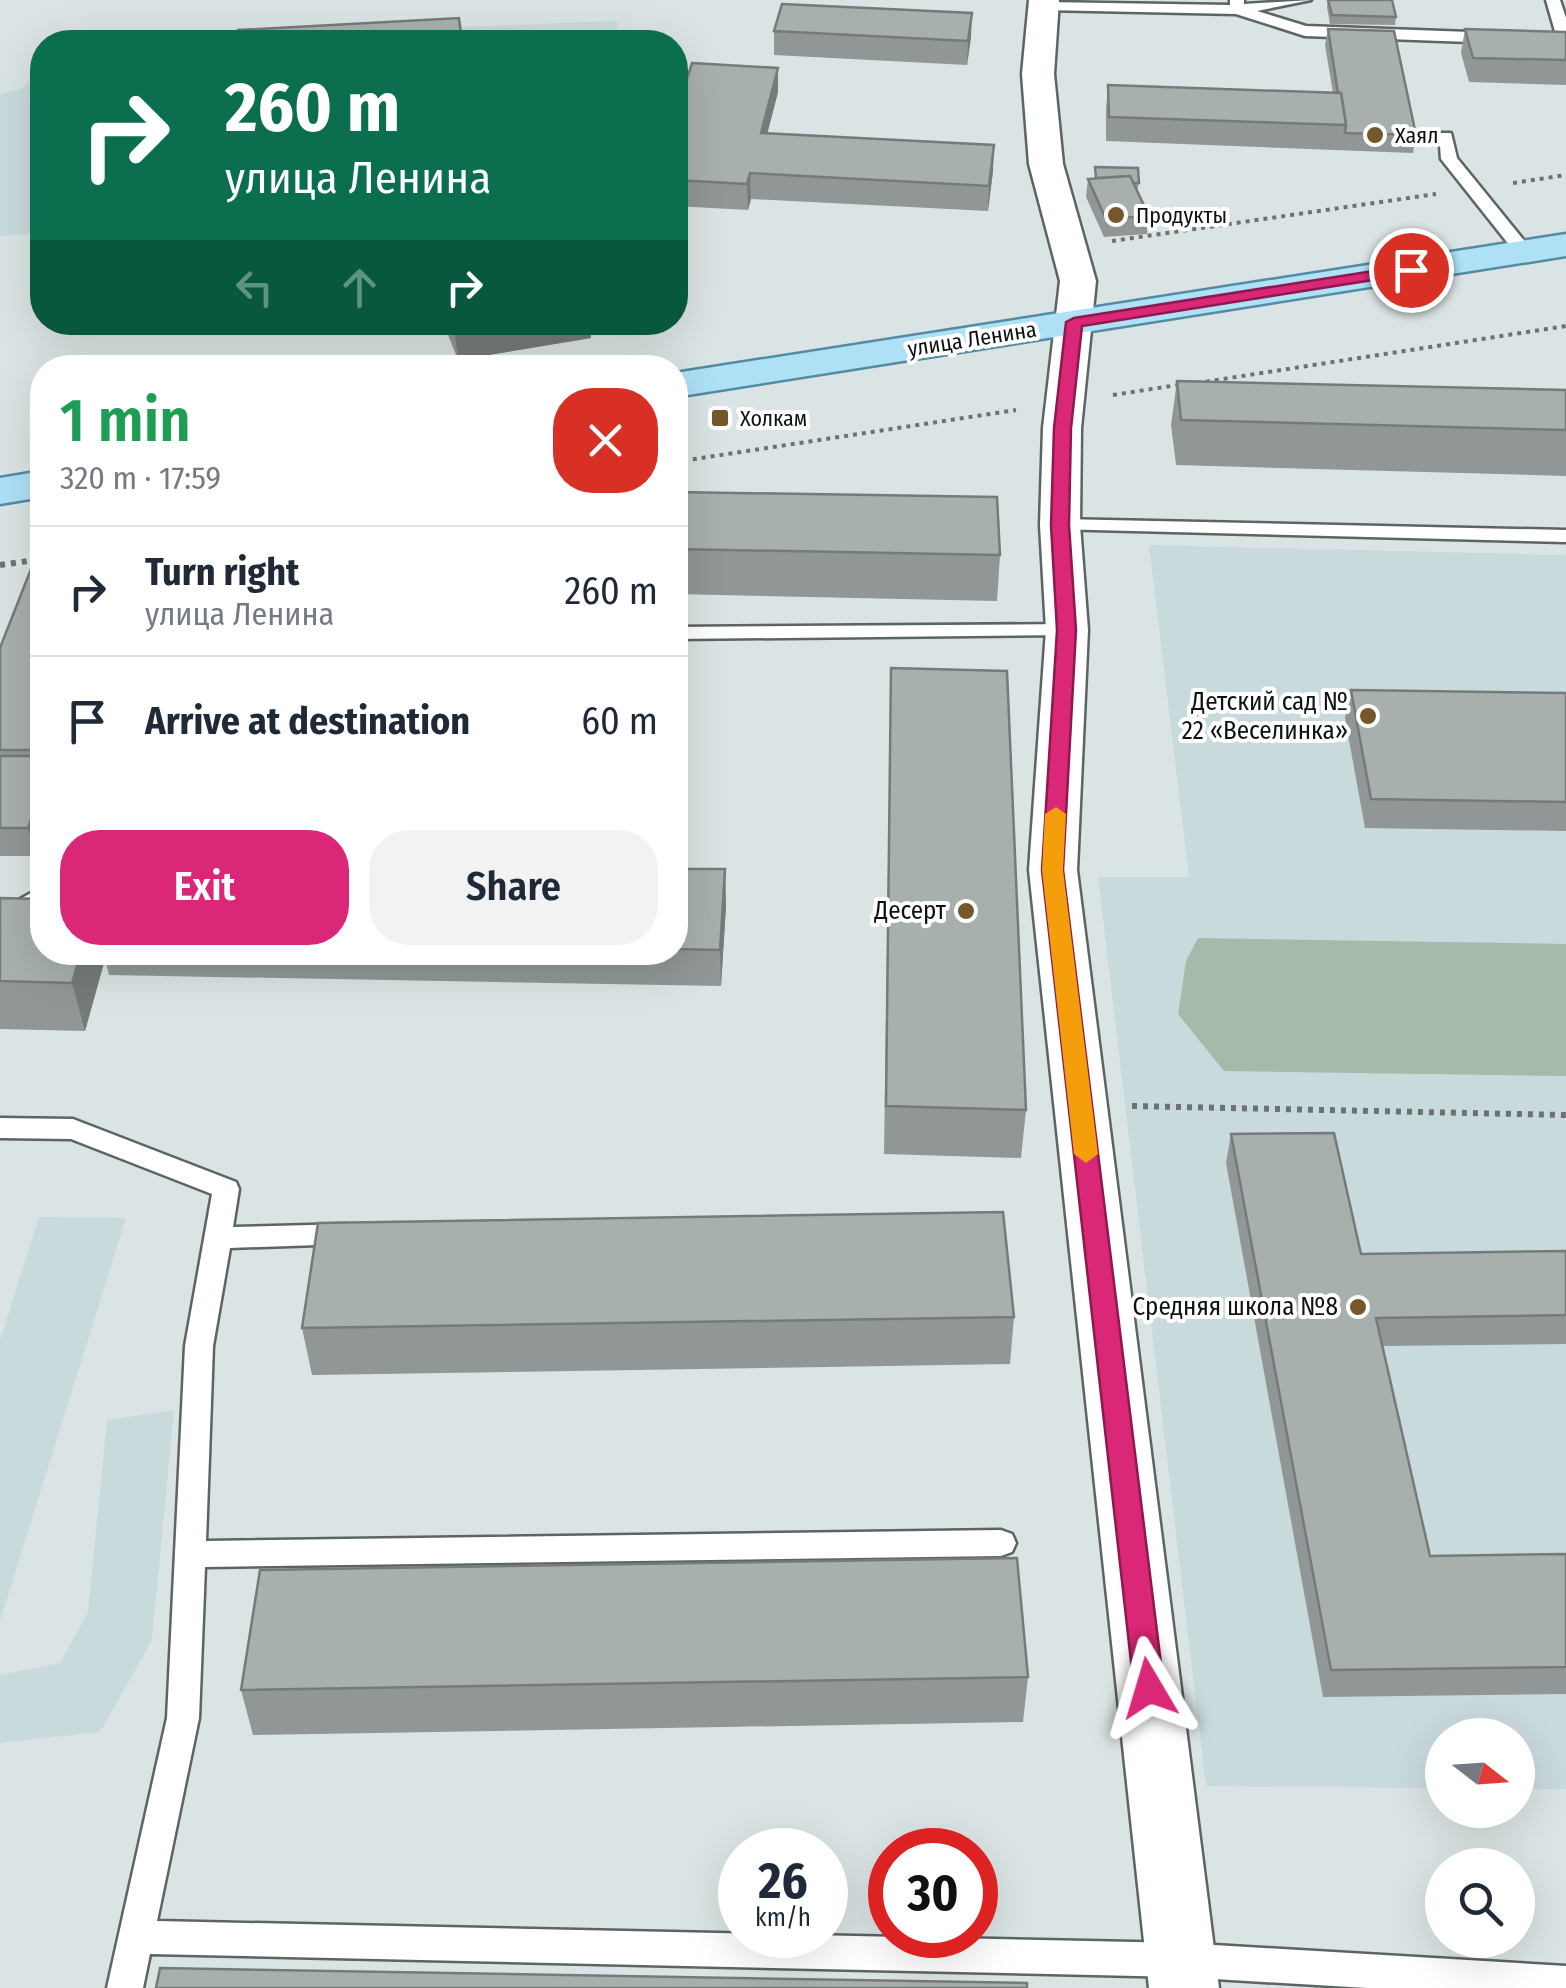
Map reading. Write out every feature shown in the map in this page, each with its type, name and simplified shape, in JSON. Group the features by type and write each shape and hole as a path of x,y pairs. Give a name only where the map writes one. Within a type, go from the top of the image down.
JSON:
{"main road":[{"name":"улица Ленина","path":"688,383 1566,245"},
{"path":"0,491 30,486"}],"street":[{"path":"1043,3 1038,74 1046,164 1078,281 1060,525 1067,630 1052,870 1182,1974"}],"lane":[{"path":"1043,3 1237,5 1304,0"},
{"path":"1528,39 1566,40 1553,0"},
{"path":"1237,5 1305,31 1509,38"},
{"path":"1445,136 1449,159 1524,252"},
{"path":"1060,525 1566,536"},
{"path":"688,634 1067,630"},
{"path":"0,921 30,902"},
{"path":"0,1128 73,1130 226,1188 198,1346 183,1718 125,1988"},
{"path":"217,1238 375,1234"},
{"path":"190,1554 1001,1543"},
{"path":"136,1937 1566,1984"}],"path":[{"path":"1111,240 1566,175"},
{"path":"688,460 1566,326"},
{"path":"0,565 30,561"},
{"path":"1080,1104 1566,1115"}],"shaded area":[{"path":"617,21 617,30 416,30"},
{"path":"30,81 30,234 0,236 0,94 20,89"},
{"name":"Средняя школа №8","path":"1149,545 1566,555 1566,1789 1535,1789 1535,1718 1425,1718 1425,1788 1206,1786 1098,877 1189,877"},
{"path":"39,1217 126,1218 0,1621 0,1340"},
{"path":"174,1410 152,1640 100,1732 0,1743 0,1675 60,1663 88,1612 107,1420"}],"green space":[{"path":"1198,938 1566,944 1566,1076 1224,1071 1178,1014 1186,961"}],"building":[{"path":"1328,0 1392,0 1396,17 1332,15"},
{"path":"782,4 972,13 968,41 774,31"},
{"path":"459,18 460,30 238,30"},
{"path":"1328,29 1394,31 1416,135 1345,133"},
{"path":"1465,29 1566,32 1566,60 1473,58"},
{"path":"692,63 778,68 761,133 994,145 989,186 750,173 747,184 688,181 688,76"},
{"path":"1108,85 1341,93 1346,125 1109,117"},
{"path":"1095,167 1138,168 1139,183 1133,183 1130,176 1096,178"},
{"path":"1130,176 1149,216 1106,219 1088,179"},
{"path":"1177,381 1566,390 1566,430 1181,420"},
{"path":"688,492 997,497 1000,555 688,549"},
{"path":"30,572 30,750 0,750 0,648"},
{"path":"891,668 1007,671 1026,1110 886,1106"},
{"path":"1351,690 1566,693 1566,802 1371,799"},
{"path":"0,756 30,756 28,828 0,828"},
{"path":"688,869 725,869 720,950 688,949"},
{"path":"0,898 30,899 30,965 77,965 72,983 0,981"},
{"path":"1334,1133 1361,1254 1566,1251 1566,1315 1376,1318 1430,1556 1566,1554 1566,1667 1331,1670 1231,1134"},
{"path":"1003,1212 1014,1317 302,1328 318,1223"},
{"path":"1017,1558 1028,1677 241,1690 260,1570"},
{"path":"160,1968 1027,1983 1027,1988 156,1988"}],"slow traffic":[{"path":"1056,814 1052,870 1086,1154"}],"place":[{"name":"Хаял","path":"1375,135"},
{"name":"Продукты","path":"1116,215"},
{"name":"Холкам","path":"720,418"},
{"name":"Детский сад № 22 «Веселинка»","path":"1368,716"},
{"name":"Десерт","path":"966,911"},
{"name":"Средняя школа №8","path":"1358,1307"}],"route":[{"path":"1149,1688 1052,870 1067,630 1060,525 1062,428 1074,322 1411,270"}]}
